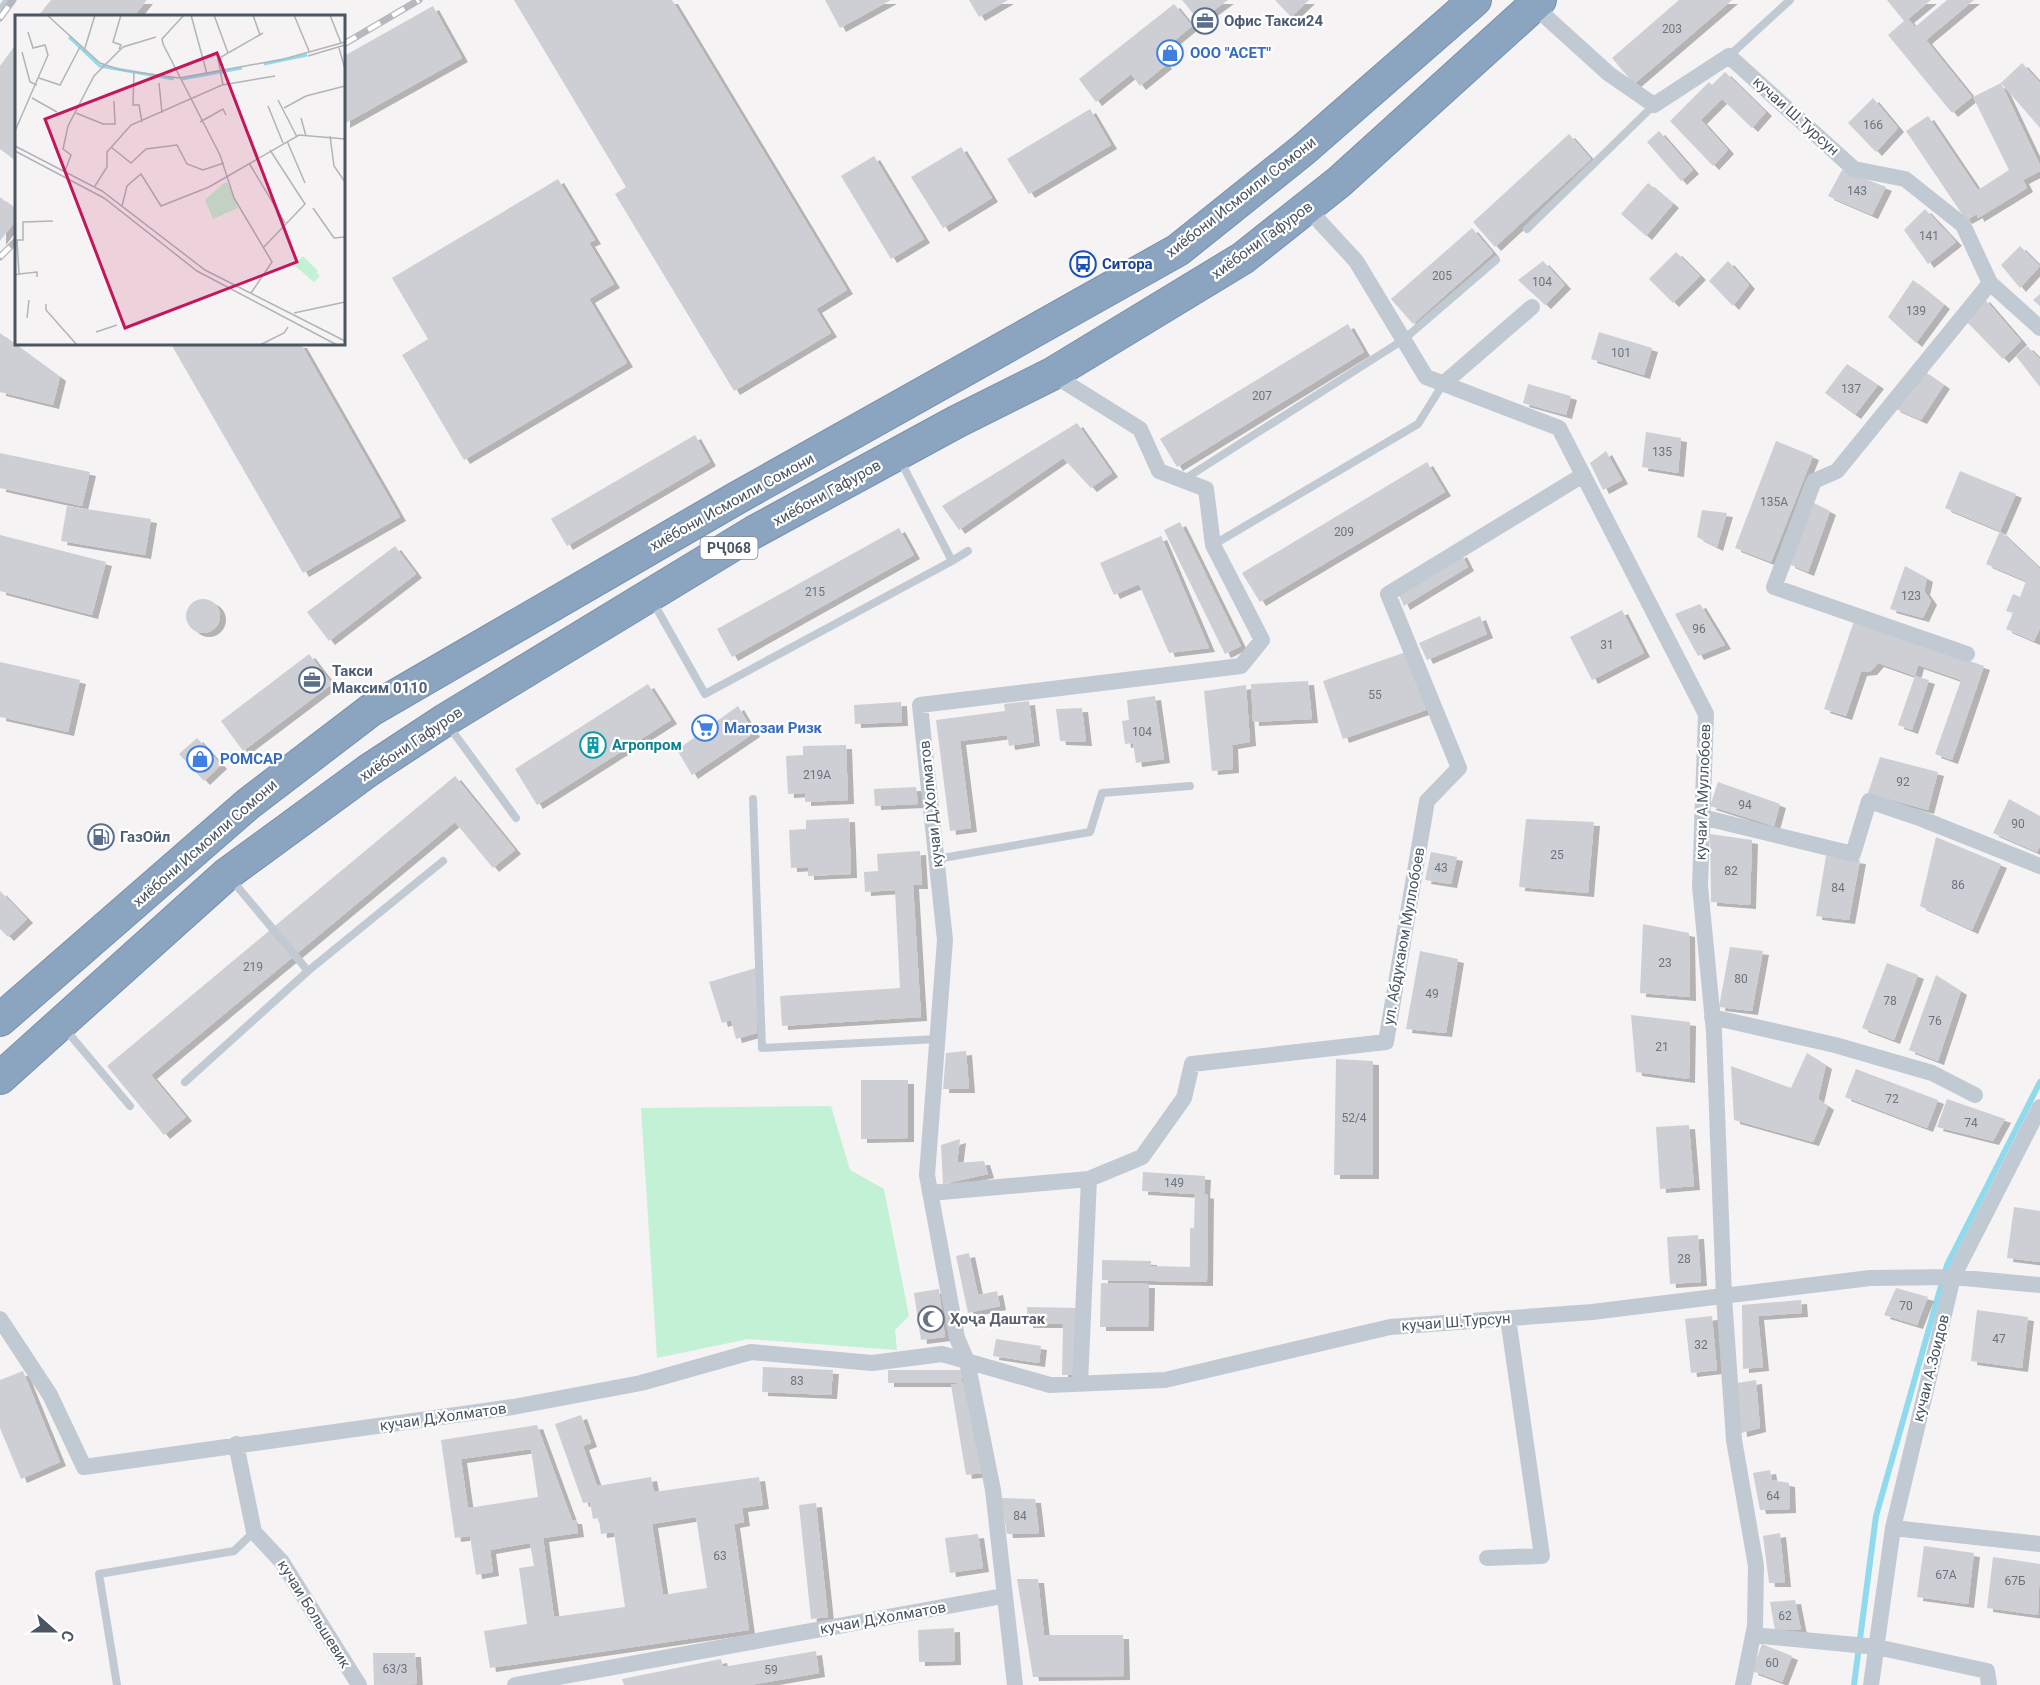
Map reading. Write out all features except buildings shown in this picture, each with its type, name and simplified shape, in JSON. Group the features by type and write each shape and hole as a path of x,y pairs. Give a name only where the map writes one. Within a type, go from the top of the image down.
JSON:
{"highway":[{"name":"хиёбони Гафуров","path":"0,1078 59,1022 89,998 227,874 369,770 445,720 754,532 897,454 1052,374 1243,258 1307,208 1482,55 1537,3"},
{"path":"1465,10 1482,55"},
{"name":"хиёбони Исмоили Сомони","path":"0,1020 248,804 371,711 735,499 1178,250 1303,150 1465,10"},
{"path":"735,499 754,532"},
{"path":"60,969 89,998"}],"street":[{"path":"1537,3 1609,74 1654,105 1729,56"},
{"name":"кучаи Ш.Турсун","path":"1729,56 1854,169 1905,179 1963,225 1990,283 2040,328"},
{"path":"1307,208 1356,261 1403,340"},
{"path":"1967,654 1774,587 1814,481 1837,471 1990,283"},
{"path":"1443,384 1532,307"},
{"name":"кучаи А.Муллобоев","path":"1403,340 1426,377 1559,428 1706,714 1700,886 1713,1017 1724,1297 1734,1440 1756,1566 1753,1635 1743,1685"},
{"path":"1052,374 1140,429 1160,471 1206,489 1213,545"},
{"name":"ул. Абдукаюм Муллобоев","path":"1089,1179 1142,1157 1184,1098 1192,1064 1386,1042 1427,801 1459,768 1388,594 1583,475"},
{"name":"кучаи Д,Холматов","path":"1015,1685 1003,1596 993,1490 967,1361 957,1338 927,1175 945,940 920,705 1241,666 1262,640 1213,545"},
{"path":"1702,817 1853,854 1869,801 1922,819 2040,866"},
{"path":"1713,1017 1835,1045 1932,1073 1975,1095"},
{"name":"кучаи А.Зоидов","path":"1871,1685 1864,1646 1893,1528 1947,1277 2040,1107"},
{"path":"930,1193 1089,1179 1080,1384"},
{"name":"кучаи Ш.Турсун","path":"967,1361 1050,1385 1165,1380 1390,1327 1724,1297 1870,1278 1947,1277 2040,1285"},
{"path":"1487,1558 1542,1556 1508,1318"},
{"name":"кучаи Д,Холматов","path":"0,1319 50,1395 84,1467 513,1407 641,1383 751,1352 872,1363 942,1354 967,1361"},
{"path":"236,1444 254,1532"},
{"path":"1893,1528 2040,1544"},
{"name":"кучаи Большевик","path":"254,1532 282,1562 358,1685"},
{"name":"кучаи Д,Холматов","path":"515,1685 1003,1596"},
{"path":"1753,1635 1864,1646 1987,1671 1989,1685"}],"lane":[{"path":"0,11 8,0"},
{"path":"1729,56 1790,0"},
{"path":"1527,229 1654,105"},
{"path":"1183,480 1403,340 1496,260"},
{"path":"1213,545 1418,424 1443,384"},
{"path":"897,454 952,561"},
{"path":"650,596 705,694 968,551"},
{"path":"445,720 516,818"},
{"path":"937,859 1090,832 1102,793 1190,786"},
{"path":"753,799 762,1048 938,1039"},
{"path":"185,1082 308,971 443,861"},
{"path":"227,874 308,971"},
{"path":"59,1022 130,1106"},
{"path":"117,1685 99,1574 234,1551 254,1532"}],"green space":[{"path":"831,1106 850,1170 884,1189 909,1316 895,1330 897,1350 748,1339 657,1358 641,1108"}],"waterway":[{"path":"1854,1685 1876,1516 1947,1265 2040,1082"}],"railway":[{"path":"0,18 13,0"},
{"path":"345,43 419,0"},
{"path":"0,257 15,242"}],"place":[{"name":"Офис Такси24","path":"1205,21"},
{"name":"ООО \"АСЕТ\"","path":"1170,53"},
{"name":"Ситора","path":"1083,264"},
{"name":"Такси Максим 0110","path":"312,680"},
{"name":"Магозаи Ризк","path":"705,728"},
{"name":"Агропром","path":"593,745"},
{"name":"РОМСАР","path":"200,759"},
{"name":"ГазОйл","path":"101,837"},
{"name":"Ҳоҷа Даштак","path":"931,1319"}]}
